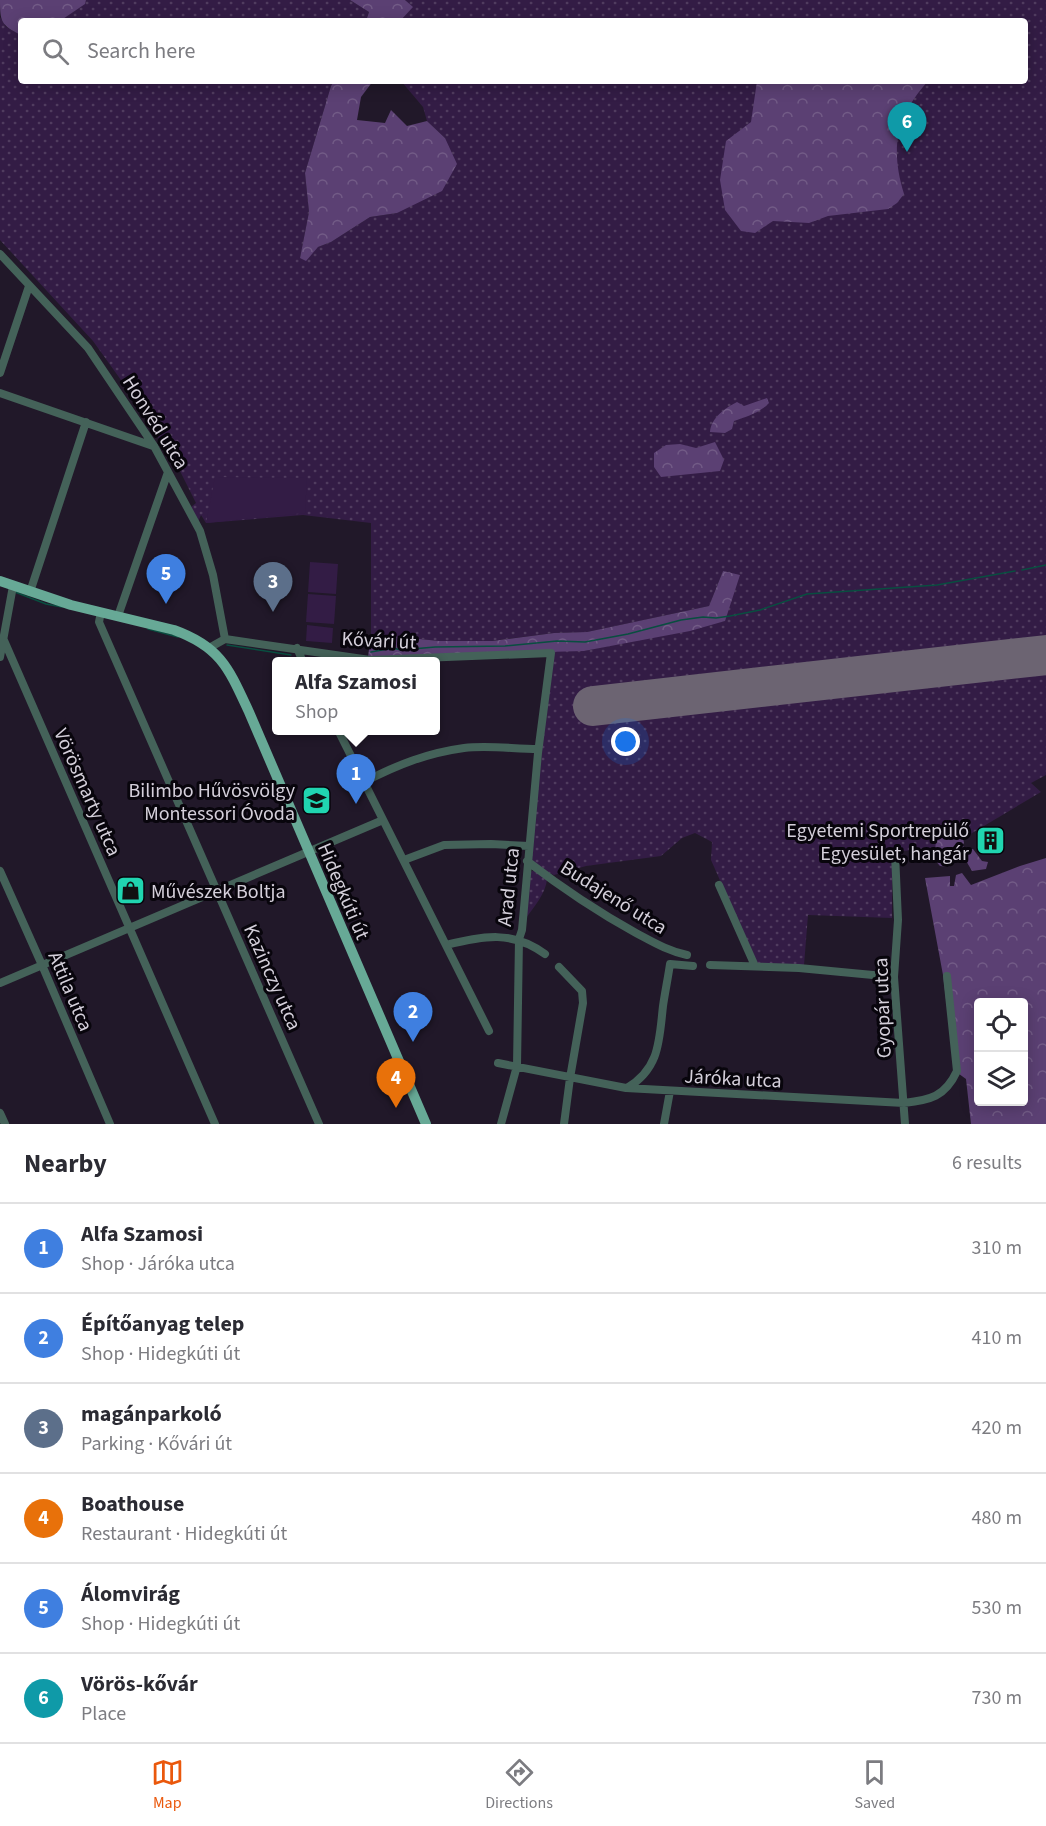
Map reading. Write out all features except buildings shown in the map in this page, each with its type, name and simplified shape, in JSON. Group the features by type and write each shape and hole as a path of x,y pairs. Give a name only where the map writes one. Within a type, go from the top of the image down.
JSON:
{"main road":[{"name":"Hidegkúti út","path":"0,581 13,589 30,592 100,615 118,616 174,630 209,648 225,663 426,1124"}],"street":[{"name":"Honvéd utca","path":"0,254 88,348 154,446 205,543 220,604 225,639"},
{"path":"0,373 29,285"},
{"path":"0,393 154,446"},
{"path":"30,592 86,422"},
{"path":"118,616 168,472"},
{"path":"0,657 13,589"},
{"name":"Kazinczy utca","path":"100,615 103,629 319,1124"},
{"name":"Vörösmarty utca","path":"3,638 215,1124"},
{"path":"209,648 225,639"},
{"name":"Kővári út","path":"225,639 352,657"},
{"path":"297,648 301,657"},
{"name":"Kővári út","path":"440,657 551,653"},
{"name":"Arad utca","path":"501,1124 517,1066 519,939 522,930 538,749 551,653"},
{"path":"340,735 489,1031"},
{"path":"364,782 401,764 433,754 467,748 538,749"},
{"path":"0,983 383,820"},
{"path":"404,860 444,845 529,846"},
{"name":"Gyopár utca","path":"896,854 898,931 894,977 905,1124"},
{"name":"Budajenő utca","path":"528,861 611,919 671,951 687,955"},
{"name":"Attila utca","path":"0,871 110,1124"},
{"path":"719,885 755,966"},
{"path":"446,945 485,937 519,939 545,954"},
{"path":"626,1088 640,1080 652,1064 659,1044 670,964 693,966"},
{"path":"710,965 799,968 894,977"},
{"path":"559,967 582,991 583,1003 564,1124"},
{"name":"Járóka utca","path":"498,1063 626,1088 904,1103 929,1099 942,1093 952,1082 957,1071 947,976"},
{"path":"664,1124 670,1091"},
{"path":"0,1113 5,1124"}],"shaded area":[{"path":"86,0 350,0 369,12 367,18 64,18 84,4"},
{"path":"405,0 1046,0 1046,775 1031,783 1041,792 967,836 935,848 892,852 892,918 808,915 804,965 757,964 711,860 712,842 695,833 682,838 661,856 586,866 554,875 530,859 554,650 584,651 725,621 723,571 709,606 587,632 554,633 491,641 439,641 371,634 371,523 303,515 206,523 201,515 198,522 191,507 196,503 175,461 136,401 93,341 0,240 0,17 6,27 18,33 18,84 332,84 305,173 309,212 300,258 331,242 370,217 397,213 445,138 427,121 423,107 404,84 1028,84 1028,18 403,18 412,7"},
{"path":"215,477 307,478 305,513 206,523"},
{"path":"310,562 338,564 336,594 308,592"},
{"path":"308,594 336,596 334,624 306,622"},
{"path":"307,625 333,628 332,643 306,641"},
{"path":"532,871 547,879 542,895 526,918 529,875"}],"green space":[{"path":"0,0 86,0 85,4 64,18 18,18 18,33 3,22"},
{"path":"350,0 405,0 413,7 403,18 367,18 369,12"},
{"path":"332,84 371,84 361,97 357,120 385,123 391,110 407,126 427,121 445,138 457,164 442,191 397,213 370,217 331,242 318,247 306,261 300,258 309,212 305,173"},
{"path":"757,84 925,84 917,94 903,120 897,148 897,162 904,194 888,209 828,216 809,223 773,221 755,233 741,231 725,210 720,180 726,141 751,122"},
{"path":"767,398 769,403 753,414 734,421 732,429 725,433 710,432 716,418 732,404 737,402 744,406"},
{"path":"715,442 724,460 720,471 661,477 654,467 654,453 666,445 680,444 696,448"},
{"path":"723,571 740,575 725,621 690,631 584,651 368,657 371,634 439,641 492,641 554,633 587,632 709,606"},
{"path":"946,825 955,825 962,833 964,843 962,845 967,850 973,849 982,861 988,862 986,869 972,871 965,859 958,854 953,854 951,858 953,864 949,867 940,866 934,859 937,837"},
{"path":"1046,858 1046,1124 971,1124 966,1079 955,1071 943,975 925,878 950,876 950,886 954,886 956,875 962,873 971,885"}],"waterway":[{"path":"1022,570 1046,565"},
{"path":"371,652 393,648 401,650 505,646 557,641 585,642 628,634 681,620 716,618 760,610 807,594 937,585 1015,571"},
{"path":"15,592 46,604 62,607"},
{"path":"148,629 178,637"},
{"path":"227,645 291,655"}],"runway":[{"path":"593,706 1046,655"}],"place":[{"name":"Vörös-kővár","path":"907,152"},
{"name":"Álomvirág","path":"166,604"},
{"name":"magánparkoló","path":"273,612"},
{"name":"Bilimbo Hűvösvölgy Montessori Óvoda","path":"316,801"},
{"name":"Alfa Szamosi","path":"356,804"},
{"name":"Egyetemi Sportrepülő Egyesület, hangár","path":"990,841"},
{"name":"Művészek Boltja","path":"130,891"},
{"name":"Építőanyag telep","path":"413,1042"},
{"name":"Boathouse","path":"396,1108"}]}
